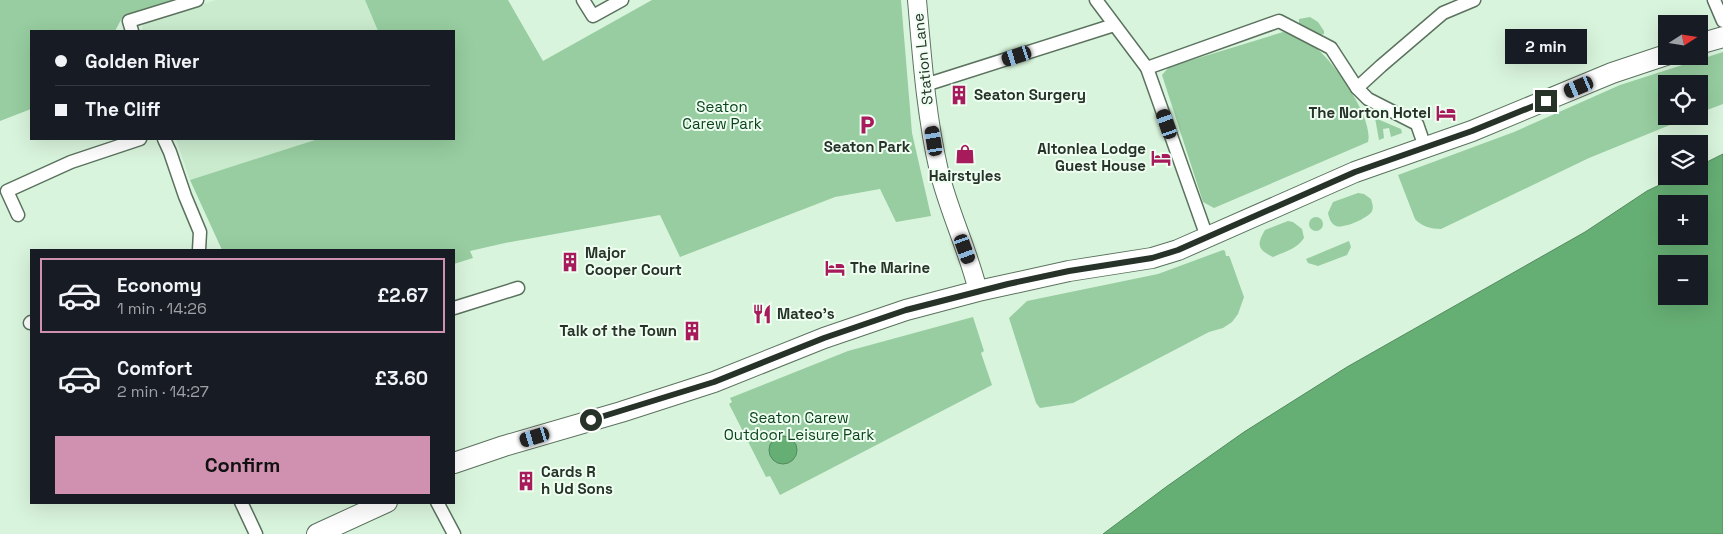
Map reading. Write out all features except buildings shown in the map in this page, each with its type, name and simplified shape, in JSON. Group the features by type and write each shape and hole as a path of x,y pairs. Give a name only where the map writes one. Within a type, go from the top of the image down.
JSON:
{"main road":[{"name":"Station Lane","path":"917,0 925,85 939,172 978,291"},
{"path":"1708,41 1723,37"},
{"path":"455,463 714,382 824,338 906,310 978,291 1069,271 1152,258 1178,250 1355,172 1512,116 1612,73 1658,58"},
{"path":"316,534 383,504"}],"street":[{"path":"132,30 129,21 197,0"},
{"path":"583,0 593,16 622,0"},
{"path":"1096,0 1147,68 1207,237"},
{"path":"1358,88 1443,13 1474,0"},
{"path":"1714,0 1723,21"},
{"path":"1147,68 1279,21 1331,48 1368,100 1418,124 1425,148"},
{"path":"925,85 1114,25"},
{"path":"18,215 3,192 71,162 137,140"},
{"path":"164,140 184,196 200,232 199,249"},
{"path":"455,308 518,288"},
{"path":"242,504 256,534"},
{"path":"438,504 454,534"}],"shaded area":[{"path":"216,0 365,0 378,30 141,30 144,23"},
{"path":"176,140 315,140 190,180"},
{"path":"1723,154 1723,534 1103,534 1244,432 1347,367 1585,232 1647,191 1659,185 1708,185 1708,162"},
{"path":"783,436 793,440 797,450 793,460 783,464 773,460 769,450 773,440"}],"green space":[{"path":"0,0 179,0 122,18 116,30 30,30 30,109 0,121"},
{"name":"Seaton Carew Park","path":"365,0 508,0 543,61 652,0 901,0 912,133 931,216 896,222 880,189 835,197 680,257 660,215 470,251 473,258 455,264 455,249 222,249 190,180 315,140 455,140 455,30 378,30"},
{"path":"1310,17 1318,22 1324,34 1321,35 1299,23 1299,19"},
{"path":"1283,32 1313,46 1333,66 1352,92 1359,106 1368,132 1368,142 1214,208 1203,202 1162,75 1169,67"},
{"path":"1723,52 1723,104 1708,110 1708,75 1658,75 1658,125 1670,125 1589,158 1441,229 1426,227 1415,219 1398,175 1514,132 1620,85 1682,65 1708,65 1708,57"},
{"path":"1375,118 1401,129 1402,133 1391,137 1389,128 1383,129 1384,138 1379,140"},
{"path":"1358,193 1364,194 1371,199 1373,206 1370,214 1344,226 1334,225 1330,221 1328,213 1333,202"},
{"path":"1313,217 1319,217 1323,224 1319,231 1313,231 1309,227 1309,221"},
{"path":"1288,221 1293,222 1302,229 1304,238 1301,242 1290,250 1273,257 1264,252 1260,246 1260,240 1265,230"},
{"path":"1349,241 1351,247 1347,255 1318,266 1308,263 1306,259"},
{"path":"1223,250 1226,256 1230,258 1244,297 1238,314 1232,322 1223,328 1209,332 1073,403 1040,408 1036,403 1009,318 1027,301 1158,274"},
{"name":"Seaton Carew Outdoor Leisure Park","path":"973,317 984,351 981,353 992,385 780,495 770,476 766,477 729,404 732,402 730,398 848,351"}],"place":[{"name":"Seaton Surgery","path":"959,95"},
{"name":"The Norton Hotel","path":"1446,113"},
{"name":"Seaton Park","path":"867,125"},
{"name":"Hairstyles","path":"965,154"},
{"name":"Altonlea Lodge Guest House","path":"1161,158"},
{"name":"Major Cooper Court","path":"570,262"},
{"name":"The Marine","path":"835,268"},
{"name":"Mateo's","path":"762,314"},
{"name":"Talk of the Town","path":"692,331"},
{"name":"Cards R h Ud Sons","path":"526,481"}],"route":[{"path":"591,420 714,382 824,338 906,310 1008,284 1069,271 1152,258 1178,250 1355,172 1472,131 1546,101"}]}
